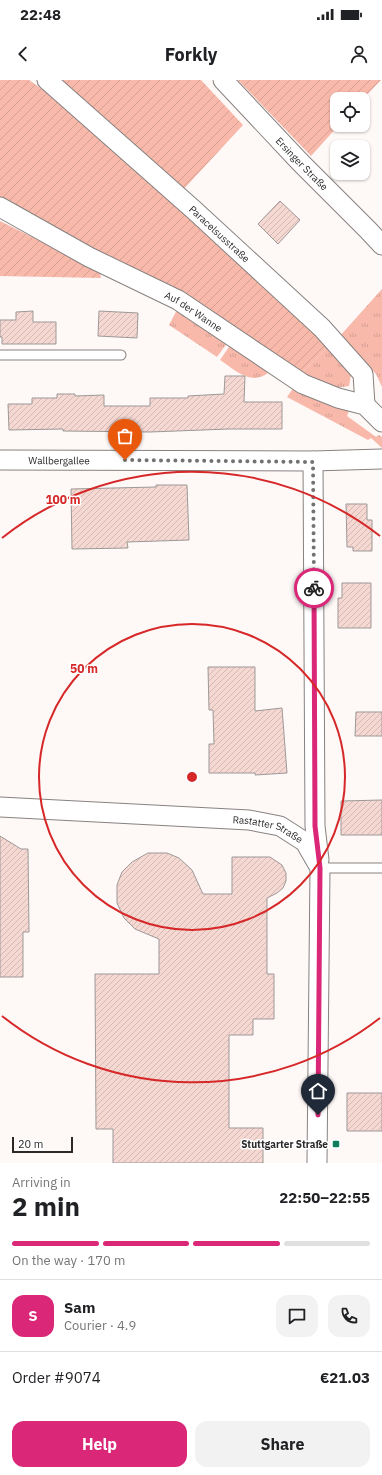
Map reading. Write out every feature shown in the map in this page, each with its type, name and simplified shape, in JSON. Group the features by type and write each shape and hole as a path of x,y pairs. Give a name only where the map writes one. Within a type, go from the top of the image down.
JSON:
{"street":[{"name":"Paracelsusstraße","path":"47,80 194,210 322,328 363,374 365,405"},
{"name":"Ersinger Straße","path":"223,80 300,162 382,245"},
{"name":"Auf der Wanne","path":"0,207 89,257 178,300 303,384 338,398 365,405"},
{"path":"365,405 382,422"},
{"name":"Wallbergallee","path":"0,460 313,462 382,459"},
{"path":"313,462 315,826 320,868 317,1163"},
{"name":"Rastatter Straße","path":"0,807 249,820 280,826 305,842 320,868"}],"lane":[{"path":"0,355 121,355"},
{"path":"320,868 382,868"}],"green space":[{"path":"0,80 29,80 52,96 330,345 298,377 0,202"},
{"path":"53,80 201,80 243,125 181,192"},
{"path":"238,80 381,80 370,92 330,92 330,132 333,132 311,156"},
{"path":"0,221 100,271 101,278 0,276"},
{"path":"382,289 382,387 376,374 339,337"},
{"path":"179,306 228,342 217,357 169,325"},
{"path":"231,344 269,372 256,378 250,377 238,372 220,360"},
{"path":"330,345 351,374 349,386 330,389 298,377"},
{"path":"294,387 334,403 349,411 347,416 376,437 379,435 382,437 382,448 371,438 368,440 287,397"}],"building":[{"path":"280,201 300,220 278,244 258,224"},
{"path":"33,311 33,322 56,322 56,344 2,344 2,337 0,337 0,320 16,320 16,312"},
{"path":"99,311 138,313 137,338 98,336"},
{"path":"225,376 245,376 244,402 282,402 282,429 229,429 150,432 63,431 63,429 9,430 8,404 32,404 32,398 57,398 57,394 75,394 75,396 104,395 104,406 150,406 150,398 188,398 188,396 224,394"},
{"path":"156,485 187,485 189,540 127,542 128,548 72,549 71,489 156,487"},
{"path":"346,504 367,504 367,520 372,520 372,551 353,551 353,547 347,547"},
{"path":"342,583 371,583 371,628 338,628 338,598 342,598"},
{"path":"208,667 255,667 255,711 282,708 287,773 255,775 255,773 209,773 209,744 214,744 213,710 209,710"},
{"path":"356,712 382,712 382,736 355,736"},
{"path":"382,800 382,835 341,835 341,801"},
{"path":"0,836 21,849 28,849 29,932 23,932 23,977 0,977"},
{"path":"148,853 167,853 179,858 192,870 203,894 232,894 232,857 270,857 282,865 286,873 286,881 283,888 267,898 267,974 274,974 274,1019 253,1019 253,1035 229,1035 229,1128 263,1128 263,1163 113,1163 113,1129 96,1129 95,974 159,974 159,939 135,929 124,918 117,903 117,885 122,872 132,862"},
{"path":"347,1093 382,1093 382,1131 347,1131"}],"way so far":[{"path":"125,460 313,462 314,588"}],"place":[{"name":"Stuttgarter Straße","path":"336,1144"}],"route":[{"path":"314,588 315,826 320,868 318,1115"}]}
